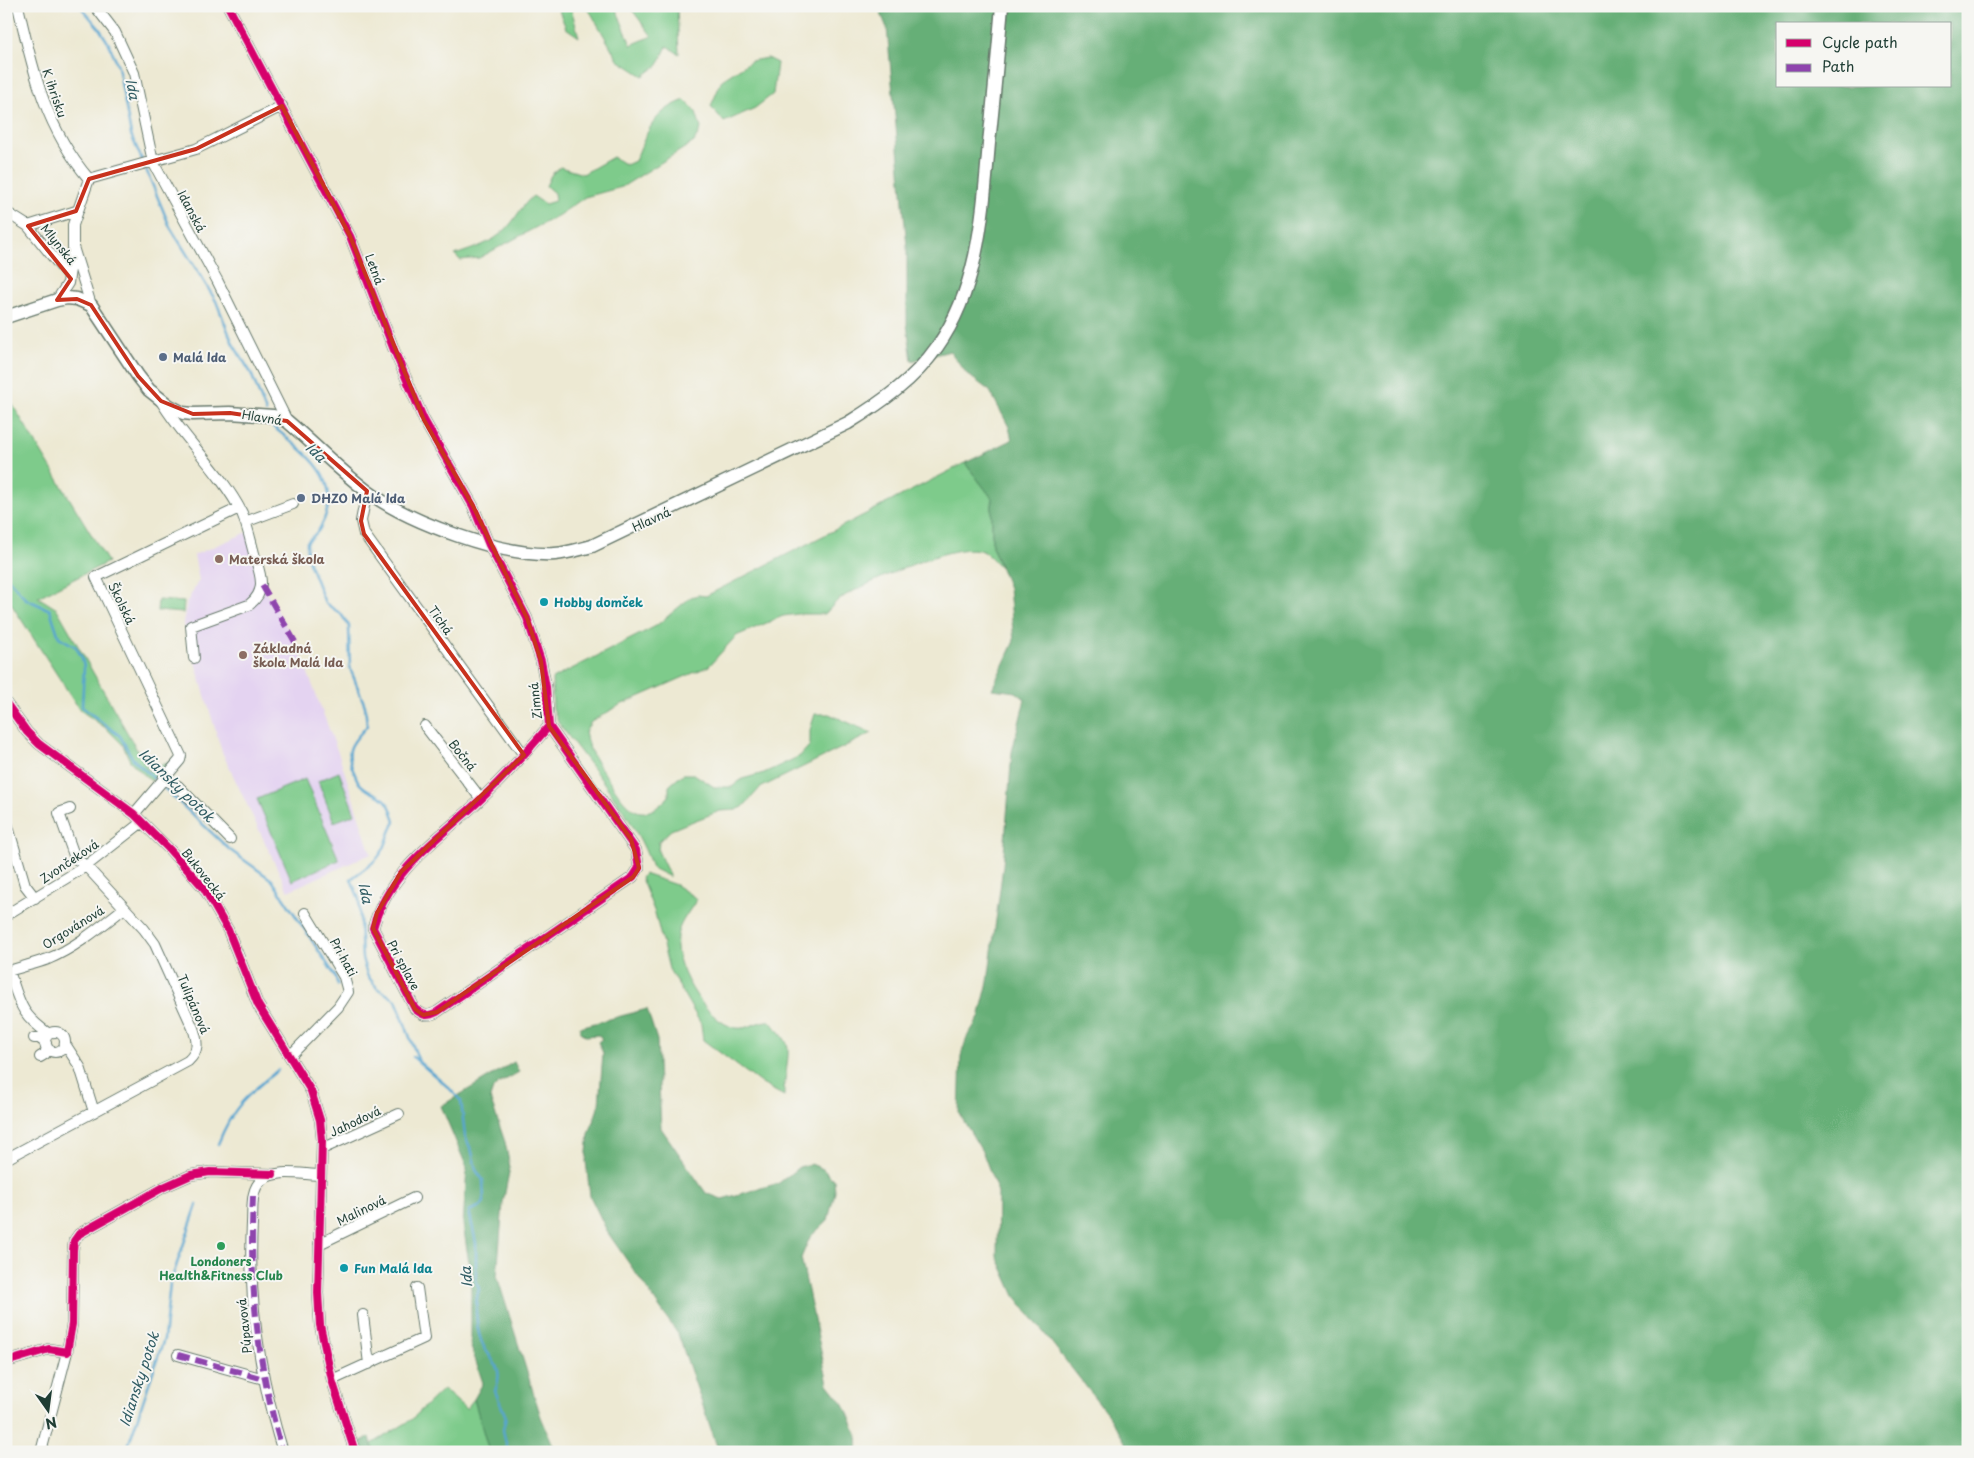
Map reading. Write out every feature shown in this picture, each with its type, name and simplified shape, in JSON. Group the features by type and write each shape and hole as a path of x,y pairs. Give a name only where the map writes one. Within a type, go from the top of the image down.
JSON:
{"main road":[{"name":"Hlavná","path":"91,305 138,376 162,401 183,412 273,416 287,420 367,492 421,521 489,545 533,553 555,554 592,546 848,423 885,401 907,382 937,347 964,298 980,233 1002,6"},
{"path":"6,317 57,300 72,298 91,305"}],"street":[{"name":"K ihrisku","path":"18,6 37,83 48,113 71,157 89,179"},
{"name":"Idanská","path":"95,6 115,32 134,73 140,92 151,162 188,232 217,280 287,420"},
{"name":"Letná","path":"228,6 350,236 394,350 424,420 473,506 489,545"},
{"path":"57,300 69,277 73,247 73,225 76,211 89,179 196,149 282,106"},
{"name":"Mlynská","path":"28,226 76,211"},
{"name":"Mlynská","path":"6,212 28,226 69,277"},
{"path":"73,247 91,305"},
{"path":"162,401 218,475 239,508 262,578 259,593 249,605 191,626 194,658"},
{"path":"180,427 183,412"},
{"name":"Tichá","path":"367,492 361,521 364,534 524,755"},
{"path":"245,522 293,504"},
{"name":"Školská","path":"134,814 180,760 180,753 96,577 239,508"},
{"name":"Zimná","path":"489,545 516,595 532,633 546,687 549,726 631,839 636,850 639,868"},
{"name":"Bukovecká","path":"6,703 27,732 54,756 134,814 196,878 217,908 228,930 251,991 311,1091 320,1120 322,1145 318,1293 320,1325 332,1380 356,1452"},
{"name":"Bočná","path":"425,726 481,799"},
{"name":"Pri splave","path":"549,726 481,799 401,872 386,893 373,928 415,1009 423,1016 429,1016 437,1012 633,876 639,868"},
{"path":"163,779 178,786 230,838"},
{"name":"Tulipánová","path":"6,1159 188,1061 197,1050 197,1039 193,1028 155,944 144,929 123,909 86,866 73,855 59,813 70,809"},
{"path":"6,820 25,885 35,898"},
{"name":"Zvončeková","path":"6,915 86,866 142,822"},
{"name":"Orgovánová","path":"8,971 48,958 62,951 103,925 123,909"},
{"name":"Pri hati","path":"290,1056 338,1007 348,992 344,977 305,913"},
{"path":"8,971 23,1012 57,1052 65,1044"},
{"path":"40,1057 44,1054 47,1041 55,1032 61,1034 65,1044 80,1067 94,1112"},
{"path":"34,1038 47,1041"},
{"name":"Jahodová","path":"322,1145 399,1114"},
{"path":"41,1452 67,1352 73,1298 73,1250 76,1237 164,1187 205,1173 321,1175"},
{"name":"Púpavová","path":"273,1174 259,1182 253,1196 252,1284 256,1329 264,1379 283,1452"},
{"name":"Malinová","path":"319,1244 414,1198"},
{"path":"332,1380 424,1338 417,1288"},
{"path":"363,1315 369,1364"},
{"path":"6,1362 49,1349 67,1352"},
{"path":"178,1355 264,1379"}],"highlighted area":[{"path":"282,106 350,236 424,420 473,506 527,618 541,661 549,726 631,839 639,868 633,877 437,1012 423,1015 415,1009 373,928 377,913 401,872 524,755 364,534 361,521 367,491 287,421 230,413 193,414 161,401 138,376 91,305 77,299 57,300 71,279 28,226 76,211 89,179 196,149"}],"shaded area":[{"path":"248,532 262,585 298,647 340,758 371,854 288,891 222,752 183,622 187,602 199,580 194,555"}],"green space":[{"path":"557,6 573,6 571,8 579,37 566,28"},
{"path":"584,6 615,6 631,45 652,36 629,6 677,6 679,54 667,46 658,65 643,76 618,60 591,13"},
{"path":"878,6 1968,6 1968,1452 1131,1452 1110,1417 1015,1296 997,1256 998,1193 983,1153 959,1113 961,1056 967,1037 979,1018 988,982 1003,866 1012,752 1025,699 1016,692 992,689 1014,641 1009,588 992,546 992,498 965,463 1012,440 1009,427 990,391 967,374 950,351 912,361 907,325 907,247 887,28"},
{"path":"767,58 777,63 773,94 755,108 724,122 711,106 722,80 751,61"},
{"path":"685,100 696,112 701,128 694,142 622,187 585,197 559,215 479,258 460,260 455,255 482,245 500,234 510,225 533,196 545,204 555,201 554,193 546,186 551,175 560,167 583,174 613,157 626,165 635,161 652,124 665,110"},
{"path":"6,401 11,402 108,562 38,597 57,609 149,771 171,761 151,781 130,761 123,745 107,729 80,710 6,596"},
{"path":"965,463 992,498 992,546 1000,567 985,552 979,550 966,549 932,557 846,595 837,601 825,614 783,616 736,636 709,666 618,706 591,722 585,732 588,745 594,757 628,805 642,812 650,811 659,806 669,796 669,786 683,774 694,774 714,787 732,787 742,779 764,773 800,756 810,745 810,730 815,714 829,714 872,733 760,788 743,807 736,810 720,811 671,830 659,841 658,851 670,877 652,868 645,849 624,811 558,722 553,708 552,679 656,626 691,597 698,595 706,596"},
{"path":"158,600 184,602 183,613 157,611"},
{"path":"339,772 355,814 334,822 318,781"},
{"path":"305,779 339,860 292,881 257,799"},
{"path":"644,874 676,885 697,899 678,932 679,959 684,974 702,1003 725,1024 740,1028 770,1021 786,1041 788,1049 784,1096 762,1084 703,1040 701,1024 669,969 655,913 641,878"},
{"path":"647,1009 657,1040 661,1128 706,1193 722,1199 779,1183 799,1167 811,1164 823,1169 834,1180 835,1192 828,1220 810,1237 801,1258 828,1384 844,1404 857,1434 858,1452 719,1452 678,1334 608,1233 590,1196 586,1161 589,1134 599,1105 603,1053 598,1042 602,1039 599,1035 585,1036 580,1031 580,1027"},
{"path":"514,1062 519,1072 498,1084 493,1089 490,1098 505,1142 510,1167 503,1203 497,1276 541,1417 556,1452 489,1452 474,1399 483,1383 471,1347 471,1276 463,1224 467,1168 441,1106"},
{"path":"443,1389 466,1409 474,1399 490,1452 374,1452 372,1444 411,1420"},
{"path":"370,1437 374,1452 360,1452 357,1443"}],"waterway":[{"name":"Ida","path":"80,6 99,28 109,44 118,66 131,135 143,162"},
{"name":"Ida","path":"145,167 170,227 216,301 233,344 251,373 266,412"},
{"name":"Ida","path":"268,419 270,424 296,445 318,468 325,480 329,494 327,510 320,528 307,542 307,557 325,603 341,614 349,626 350,668 365,706 367,726 351,746 350,762 360,784 381,797 389,805 395,822 380,855 373,863 351,879 359,899 362,958 367,975 377,988 396,1000 419,1062"},
{"name":"Idiansky potok","path":"6,576 26,599 50,610 59,637 76,647 84,667 82,707 120,736 133,759 158,782"},
{"name":"Idiansky potok","path":"162,786 230,850 272,880 334,974 338,985"},
{"name":"Ida","path":"413,1057 461,1101 465,1136 472,1152 476,1170 483,1180 484,1202 481,1206 469,1211 476,1243 476,1281 479,1289 477,1295 477,1318 481,1341 498,1371 498,1383 495,1391 506,1417 503,1430 508,1452"},
{"name":"Idiansky potok","path":"218,1144 235,1110 249,1094 278,1070"},
{"name":"Idiansky potok","path":"129,1443 164,1339 170,1284 197,1205"}],"marked path":[{"path":"262,585 298,647"},
{"path":"253,1196 252,1261 257,1325 267,1388 283,1452"},
{"path":"178,1355 264,1379"}],"cycle path":[{"path":"228,6 350,236 394,350 424,420 473,506 489,545 527,618 541,661 546,687 549,726 636,850 639,868 633,877 437,1012 431,1015 423,1014 415,1009 373,928 381,907 403,872 490,790 549,726"},
{"path":"6,703 27,732 39,744 134,814 204,888 228,930 258,1005 311,1091 320,1120 322,1140 318,1293 320,1325 332,1380 355,1452"},
{"path":"6,1362 49,1349 67,1352 72,1324 73,1250 74,1241 79,1234 164,1187 191,1175 210,1172 273,1174"}],"place":[{"name":"Malá Ida","path":"163,357"},
{"name":"DHZO Malá Ida","path":"301,498"},
{"name":"Materská škola","path":"219,559"},
{"name":"Hobby domček","path":"544,602"},
{"name":"Základná škola Malá Ida","path":"243,655"},
{"name":"Londoners Health&Fitness Club","path":"221,1246"},
{"name":"Fun Malá Ida","path":"344,1268"}]}
